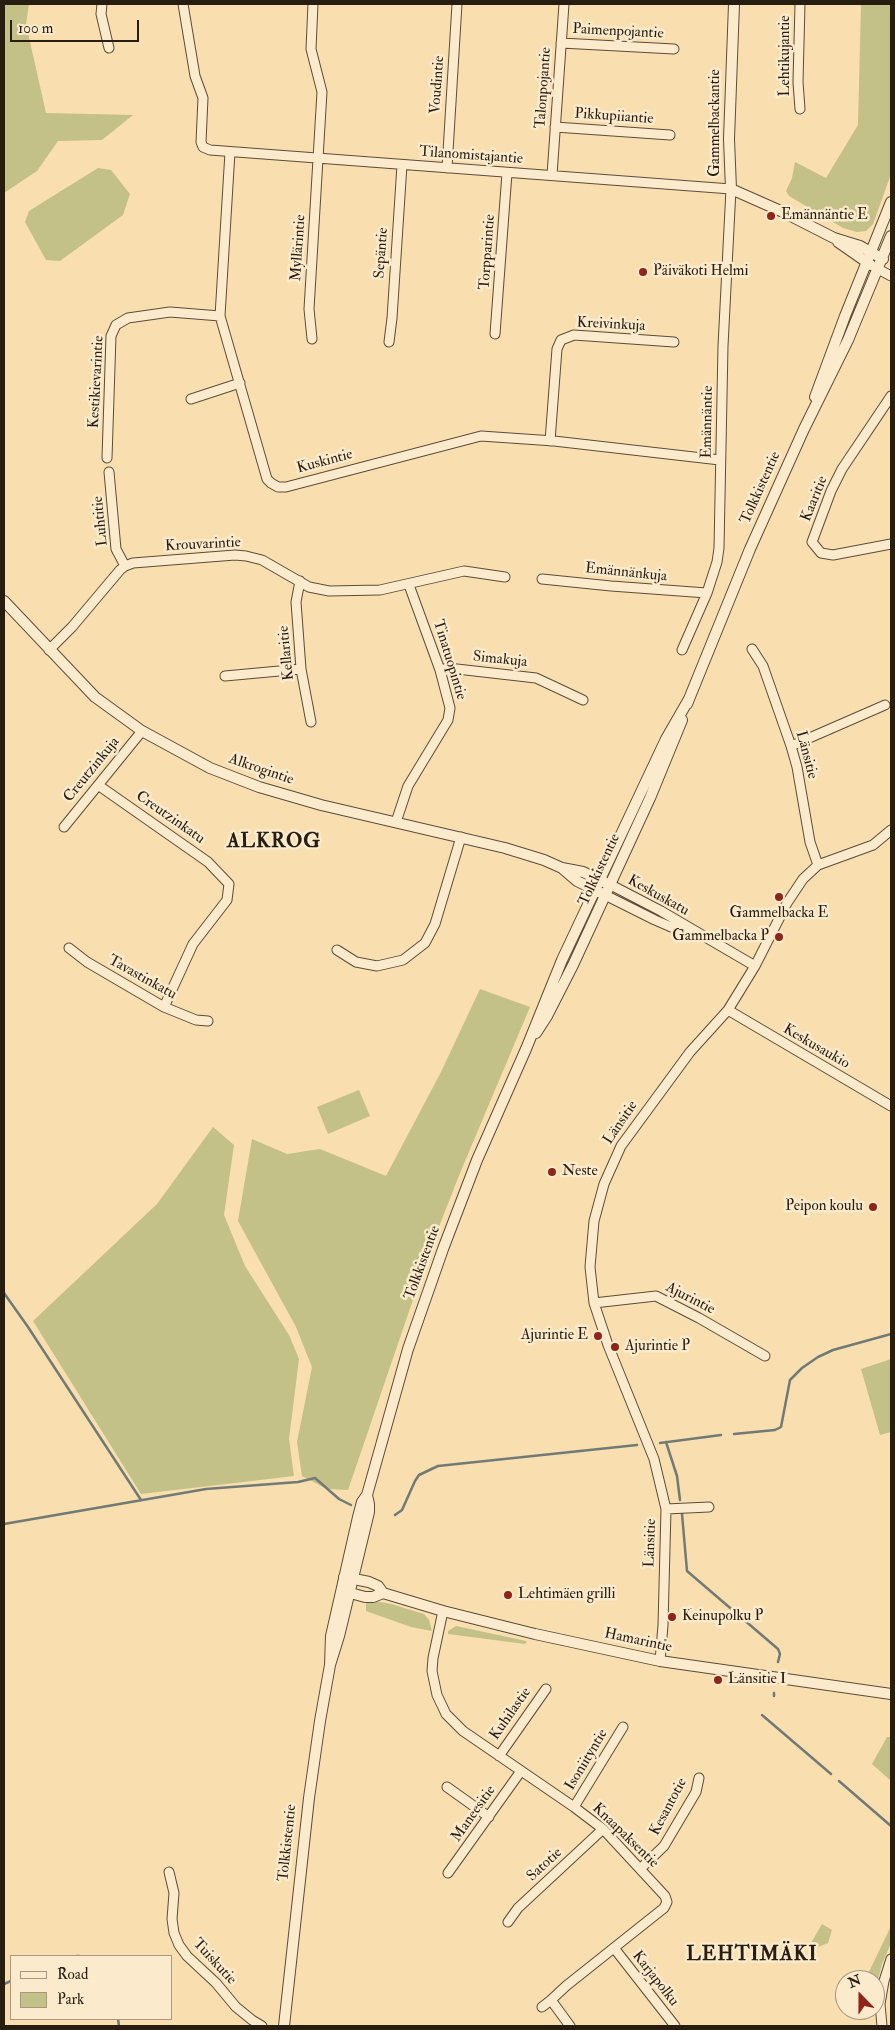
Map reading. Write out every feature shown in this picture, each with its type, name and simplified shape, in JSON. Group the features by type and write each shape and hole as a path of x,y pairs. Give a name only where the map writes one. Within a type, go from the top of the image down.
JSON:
{"street":[{"path":"102,4 101,14 109,48"},
{"name":"Tilanomistajantie","path":"183,4 195,76 203,98 201,142 203,148 319,160 731,189"},
{"name":"Myllärintie","path":"312,338 308,309 322,92 311,49 313,4"},
{"name":"Voudintie","path":"447,168 457,4"},
{"name":"Talonpojantie","path":"552,175 564,4"},
{"name":"Gammelbackantie","path":"734,4 729,139 731,189 783,212 834,238 860,246 887,261"},
{"name":"Lehtikujantie","path":"800,4 798,82 800,109"},
{"name":"Paimenpojantie","path":"561,43 674,49"},
{"name":"Pikkupiiantie","path":"555,127 670,135"},
{"name":"Kuskintie","path":"230,152 220,316 267,479 278,487 286,487 481,436 550,441 720,460"},
{"name":"Sepäntie","path":"389,342 402,165"},
{"name":"Torpparintie","path":"495,334 507,172"},
{"name":"Emännäntie","path":"682,650 707,593 717,562 719,548 723,346 731,189"},
{"name":"Tolkkistentie","path":"804,429 822,376 891,202"},
{"name":"Tolkkistentie","path":"284,2026 308,1798 330,1665 348,1578 369,1512 370,1504 367,1495 408,1349 477,1160 558,969 654,790 674,742 689,698 750,550 804,429 830,379 878,269 887,261 891,236"},
{"name":"Gammelbackantie","path":"834,238 878,269"},
{"path":"878,269 891,276"},
{"name":"Kestikievarintie","path":"107,458 112,336 116,325 128,318 170,312 220,316"},
{"name":"Kreivinkuja","path":"550,441 557,349 560,340 574,335 674,342"},
{"path":"191,399 240,383"},
{"name":"Kaaritie","path":"891,396 842,469 812,542 821,553 833,555 891,544"},
{"name":"Luhtitie","path":"109,472 116,549 124,566"},
{"name":"Krouvarintie","path":"124,566 133,563 236,555 246,556 262,560 319,590 336,591 367,591 409,585 464,571 505,576"},
{"path":"49,650 72,627 124,566"},
{"name":"Emännänkuja","path":"542,579 707,593"},
{"name":"Kellaritie","path":"300,581 296,602 301,669 311,722"},
{"name":"Tinatuopintie","path":"396,822 408,786 450,714 449,699 440,670 409,585"},
{"name":"Alkrogintie","path":"4,601 95,697 142,731 210,768 259,787 321,805 505,848 544,860 562,868 583,872 605,882"},
{"name":"Länsitie","path":"660,1662 666,1510 654,1459 608,1345 594,1303 590,1267 594,1221 604,1184 621,1146 690,1052 728,1010 755,966 787,903 803,879 818,866 810,842 797,767 791,746 763,666 752,649"},
{"name":"Simakuja","path":"440,670 448,668 536,678 583,700"},
{"path":"225,676 301,669"},
{"path":"791,746 886,705"},
{"name":"Creutzinkuja","path":"64,827 142,731"},
{"name":"Creutzinkatu","path":"98,785 208,862 229,884 227,900 193,944 164,1007"},
{"path":"818,866 873,845 891,830"},
{"path":"338,950 356,962 377,966 403,960 425,943 435,924 461,837"},
{"name":"Alkrogintie","path":"562,868 577,881 600,892"},
{"name":"Keskuskatu","path":"605,882 661,911 755,966"},
{"name":"Keskuskatu","path":"600,892 671,927 693,931"},
{"name":"Tavastinkatu","path":"68,948 86,962 164,1007 196,1020 208,1021"},
{"name":"Keskusaukio","path":"728,1010 891,1106"},
{"name":"Ajurintie","path":"594,1303 656,1296 765,1356"},
{"path":"666,1510 709,1506"},
{"name":"Hamarintie","path":"348,1578 378,1586 383,1593 444,1611 660,1662 891,1694"},
{"name":"Hamarintie","path":"345,1591 373,1597 383,1593"},
{"name":"Knaapaksentie","path":"444,1611 433,1658 432,1671 437,1695 452,1722 498,1756 574,1807 603,1830 665,1896 667,1902 664,1908 542,2007"},
{"name":"Kuhilastie","path":"498,1756 546,1689"},
{"name":"Isoniityntie","path":"574,1807 623,1727"},
{"name":"Maneesitie","path":"448,1873 521,1771"},
{"name":"Kesantotie","path":"640,1869 664,1846 696,1792 699,1778"},
{"path":"447,1787 489,1816"},
{"name":"Satotie","path":"508,1922 518,1908 603,1830"},
{"name":"Tuiskutie","path":"169,1872 174,1893 174,1933 179,1946 216,1983 236,2007 262,2026"},
{"name":"Karjapolku","path":"614,1948 675,2026"},
{"path":"882,2026 880,2004 882,1988 891,1959"},
{"path":"551,2000 570,2026"}],"green space":[{"path":"4,4 29,4 26,24 46,113 133,115 102,140 58,141 37,171 4,193"},
{"path":"861,4 891,4 891,174 873,224 866,231 857,232 843,228 789,196 786,191 792,178 795,162 826,178 858,125"},
{"path":"98,168 111,170 130,194 123,215 60,261 46,260 25,222 29,211"},
{"path":"480,989 530,1007 431,1247 348,1490 327,1489 302,1476 297,1442 312,1367 296,1327 238,1221 252,1139 287,1154 320,1149 386,1176 441,1072"},
{"path":"359,1090 370,1116 328,1134 317,1107"},
{"path":"213,1127 234,1145 224,1215 245,1266 289,1335 299,1359 289,1439 294,1476 141,1494 33,1321 157,1204"},
{"path":"891,1359 891,1432 880,1435 861,1369"},
{"path":"375,1601 424,1614 429,1620 432,1631 411,1627 366,1611 366,1603"},
{"path":"456,1626 527,1642 525,1644 448,1634 448,1631"},
{"path":"887,1737 891,1737 891,1781 872,1764"},
{"path":"822,1924 832,1930 828,1943 818,1947 811,1943"},
{"path":"891,1926 891,1943 880,1970 870,1970"}],"waterway":[{"path":"4,1293 141,1500"},
{"path":"734,1434 775,1430 781,1427 790,1380 802,1368 818,1357 833,1350 891,1334"},
{"path":"660,1443 721,1435"},
{"path":"666,1442 677,1476 680,1500"},
{"path":"395,1515 402,1510 419,1475 438,1466 637,1445"},
{"path":"4,1524 206,1489 298,1482 315,1478 339,1499 351,1505"},
{"path":"682,1514 687,1571 778,1649 780,1654 778,1662"},
{"path":"762,1715 831,1774"},
{"path":"839,1781 891,1826"},
{"path":"4,1984 10,1981"},
{"path":"118,2020 119,2026"}],"place":[{"name":"Emännäntie E","path":"771,216"},
{"name":"Päiväkoti Helmi","path":"643,272"},
{"name":"Gammelbacka E","path":"779,897"},
{"name":"Gammelbacka P","path":"779,937"},
{"name":"Neste","path":"552,1172"},
{"name":"Peipon koulu","path":"873,1207"},
{"name":"Ajurintie E","path":"598,1336"},
{"name":"Ajurintie P","path":"615,1347"},
{"name":"Lehtimäen grilli","path":"508,1595"},
{"name":"Keinupolku P","path":"672,1617"},
{"name":"Länsitie I","path":"718,1680"}],"district":[{"name":"ALKROG","path":"274,843"},
{"name":"LEHTIMÄKI","path":"752,1956"}]}
